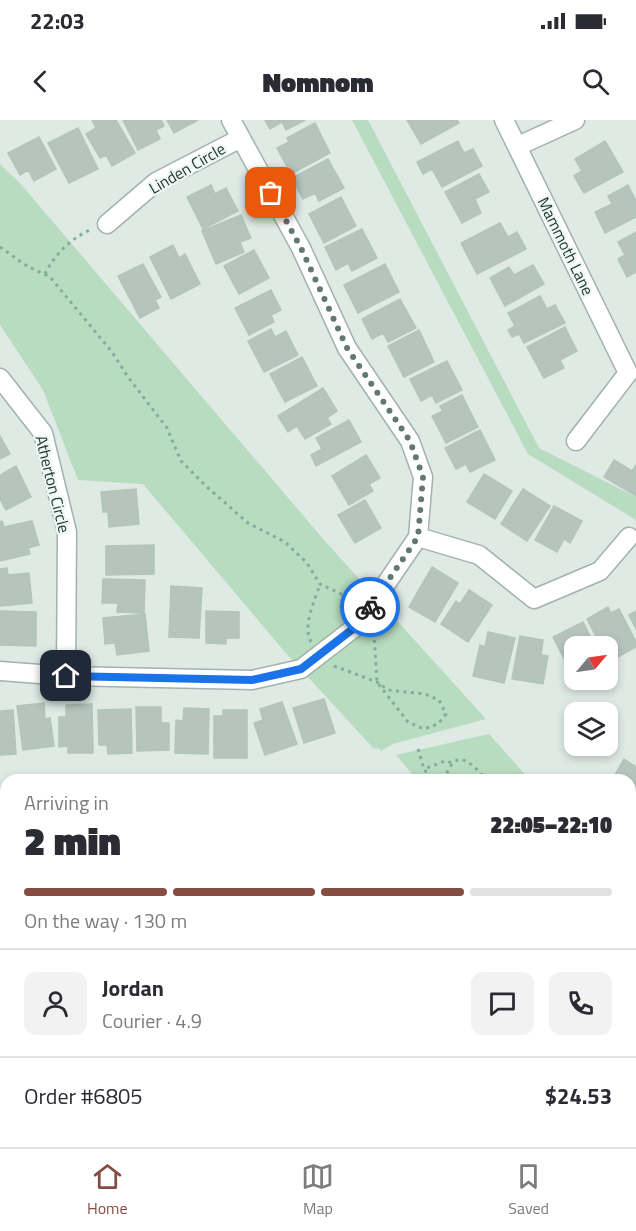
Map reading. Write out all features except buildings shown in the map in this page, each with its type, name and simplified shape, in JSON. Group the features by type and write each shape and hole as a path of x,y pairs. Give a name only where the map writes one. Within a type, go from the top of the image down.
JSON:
{"street":[{"path":"0,671 66,676 252,680 301,669 358,625 418,537 423,477 410,441 347,348 301,248 231,120"},
{"name":"Mammoth Lane","path":"504,120 628,374 576,441"},
{"path":"518,146 575,120"},
{"name":"Linden Circle","path":"107,224 156,182 241,138"},
{"name":"Atherton Circle","path":"0,378 43,433 67,532 66,676"},
{"path":"418,537 479,555 534,599 600,571 629,537"}],"path":[{"path":"45,274 50,263 77,235 107,224"},
{"path":"0,247 27,266 50,277 112,352 167,428 181,461 207,487 248,523 285,542 307,563 320,584 370,608 377,681 408,722 424,729 438,724 446,714 439,700 425,694 388,690 377,681"},
{"path":"0,256 7,252"},
{"path":"418,749 420,761 427,774"},
{"path":"447,774 453,763 459,760 464,760 480,774"},
{"path":"424,769 445,761 453,763"}],"green space":[{"path":"352,120 368,120 539,448 636,497 636,520 528,454"},
{"path":"0,164 19,182 324,540 486,719 393,744 381,751 379,748 374,749 284,651 143,484 78,480 43,390 0,325"},
{"path":"489,734 525,774 412,774 396,755"}],"way so far":[{"path":"271,193 301,248 347,348 410,441 423,477 418,537 370,607"}],"route":[{"path":"66,676 252,680 301,669 358,625 370,607"}]}
